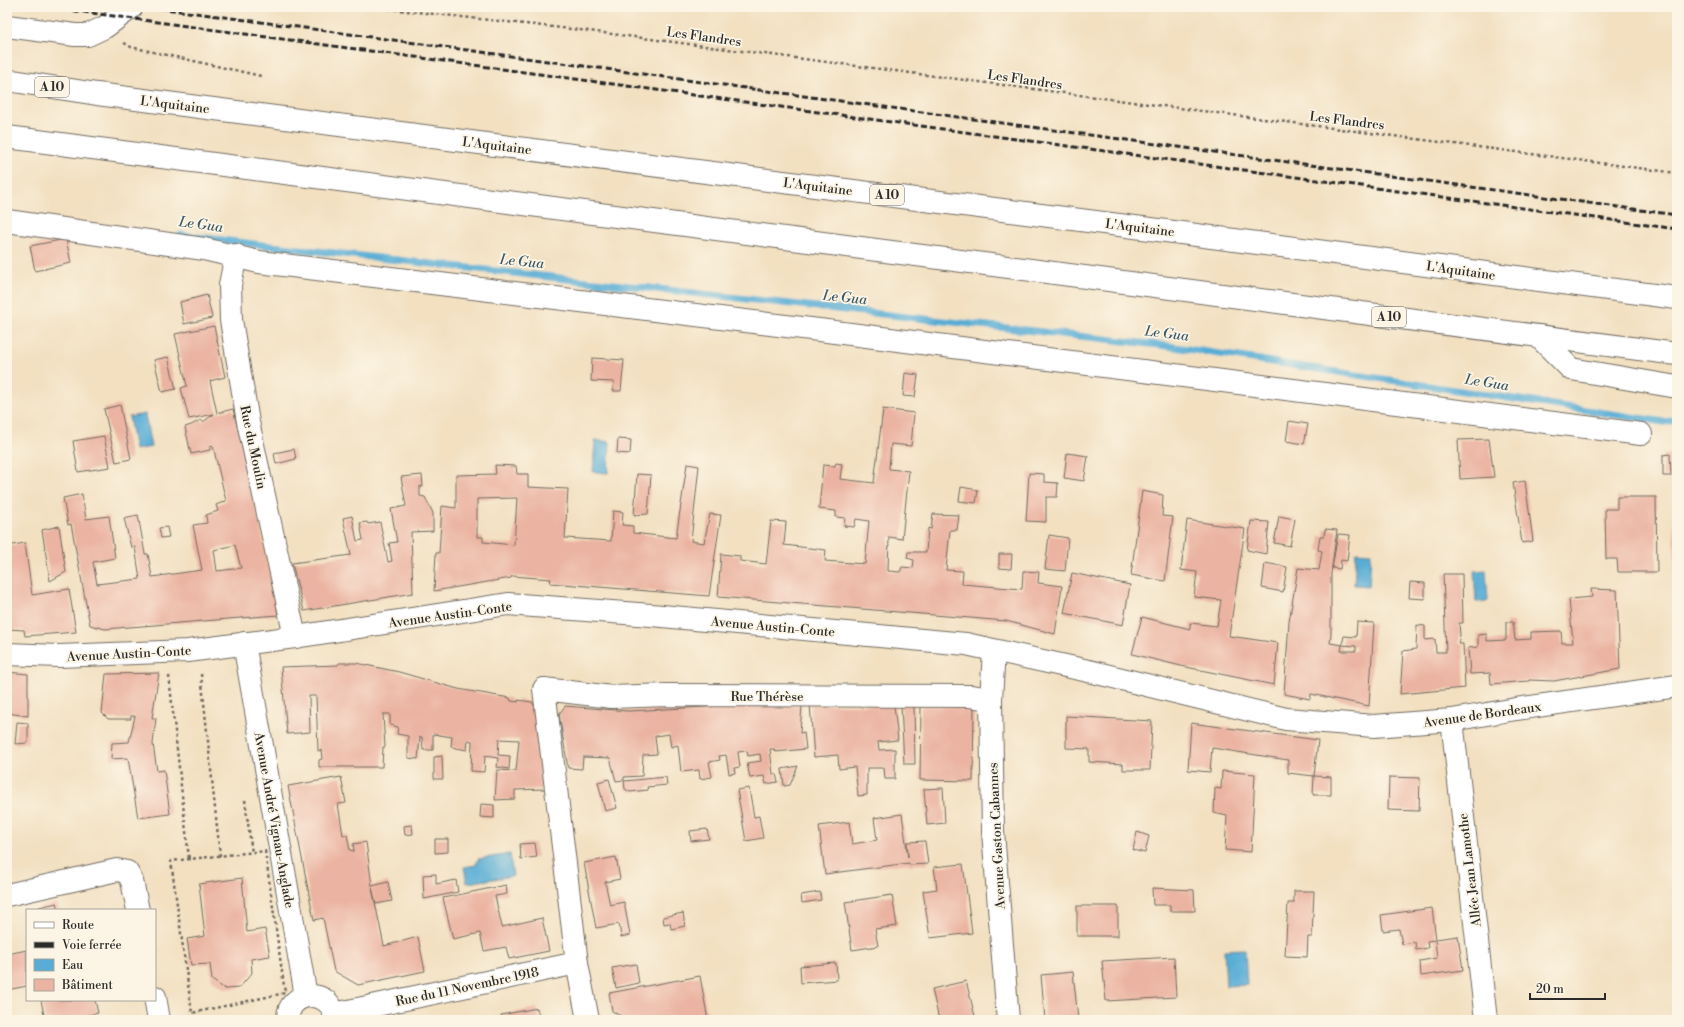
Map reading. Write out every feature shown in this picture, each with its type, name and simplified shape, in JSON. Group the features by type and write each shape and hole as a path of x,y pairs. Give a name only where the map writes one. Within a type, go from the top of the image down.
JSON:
{"main road":[{"path":"7,26 75,36 88,35 105,27 132,7"},
{"name":"L'Aquitaine","path":"7,80 105,95 1677,298"},
{"name":"A 10","path":"7,138 1677,354"},
{"path":"7,221 204,249 267,263 827,331 1642,434"},
{"name":"Rue du Moulin","path":"236,255 230,286 230,320 248,422 295,636"},
{"path":"1538,336 1571,369 1677,387"},
{"name":"Avenue Austin-Conte","path":"7,654 59,656 199,649 244,644 508,604 651,615 966,644 994,651"},
{"name":"Avenue André Vignau-Anglade","path":"244,644 306,996"},
{"name":"Avenue Gaston Cabannes","path":"994,651 991,699 993,832 1008,1020"},
{"name":"Avenue de Bordeaux","path":"994,651 1093,672 1286,719 1374,726 1452,720 1523,708 1677,686"},
{"name":"Rue Thérèse","path":"577,963 544,689 612,697 667,695 954,696 991,699"},
{"name":"Allée Jean Lamothe","path":"1452,720 1486,1020"},
{"path":"7,895 117,870 127,872 132,881 138,909"},
{"path":"577,963 588,1020"},
{"name":"Rue du 11 Novembre 1918","path":"334,1017 577,963"},
{"path":"288,1020 290,1010 294,1003 306,996 314,995 327,1002 332,1007 334,1017"},
{"path":"156,1001 160,1020"}],"path":[{"name":"Les Flandres","path":"371,7 597,32 1677,173"},
{"path":"105,27 116,38 131,47 261,76"},
{"path":"199,649 220,856"},
{"path":"174,675 168,676 189,859"},
{"path":"245,799 252,853"},
{"path":"265,851 285,993 192,1012 171,861 252,853 265,851"}],"water":[{"path":"145,414 151,447 135,450 129,417"},
{"path":"595,440 610,442 608,473 593,472"},
{"path":"1356,552 1371,553 1369,586 1354,585"},
{"path":"1486,570 1488,601 1476,602 1474,571"},
{"path":"510,854 513,876 467,883 464,867 476,865 478,859"},
{"path":"1245,949 1247,985 1226,986 1224,950"}],"building":[{"path":"66,239 71,263 35,271 30,246"},
{"path":"207,295 212,318 184,324 180,302"},
{"path":"214,326 225,377 210,381 217,413 233,409 270,567 278,615 105,629 90,625 71,524 68,525 63,498 82,494 86,519 109,516 115,558 93,562 97,584 140,579 135,547 131,547 124,518 138,515 145,554 148,554 152,577 202,570 193,525 207,523 206,515 218,511 216,505 226,501 213,446 210,447 210,450 191,454 185,427 201,420 203,422 214,414 189,419 181,388 187,386 175,334","holes":["235,545 241,568 217,571 214,550"]},
{"path":"168,357 176,389 162,392 154,360"},
{"path":"592,358 624,360 621,391 613,391 614,382 591,381"},
{"path":"905,373 918,375 915,397 903,396"},
{"path":"120,405 131,459 116,462 104,409"},
{"path":"883,409 914,413 911,446 891,444 889,469 909,471 902,539 889,537 888,571 900,572 902,567 913,568 914,560 907,558 908,552 926,552 928,528 931,529 933,514 959,515 957,530 950,530 946,570 963,571 962,584 1022,589 1023,571 1039,572 1038,583 1062,586 1055,634 1006,621 718,597 721,554 740,556 740,561 766,564 771,521 786,522 784,545 826,550 825,561 865,564 869,521 856,519 854,527 844,526 845,518 836,517 836,511 819,509 823,465 835,466 836,463 842,464 840,479 874,483"},
{"path":"1289,421 1308,424 1304,444 1286,441"},
{"path":"104,436 110,467 78,472 73,441"},
{"path":"618,439 631,440 630,454 617,453"},
{"path":"1489,439 1494,477 1460,479 1458,440"},
{"path":"294,449 296,459 276,464 274,453"},
{"path":"1067,453 1088,456 1084,481 1064,478"},
{"path":"1670,454 1671,476 1663,476 1663,455"},
{"path":"687,464 699,466 691,541 704,543 710,514 721,515 709,596 550,583 551,579 512,576 511,578 434,591 436,553 439,553 442,506 456,508 456,475 496,474 495,465 516,466 517,474 528,474 528,487 568,489 565,538 611,541 613,511 623,512 622,525 633,526 633,533 676,538","holes":["517,498 514,545 483,542 483,537 477,537 477,499"]},
{"path":"1029,473 1044,474 1044,482 1058,483 1057,497 1046,497 1046,522 1026,521"},
{"path":"637,474 651,475 648,514 634,515"},
{"path":"422,475 423,487 420,486 420,496 425,497 433,513 433,531 411,532 413,593 304,611 292,563 351,555 343,518 352,516 357,541 363,540 360,523 367,522 368,524 380,522 388,562 392,561 389,543 397,542 391,509 406,506 401,477"},
{"path":"1525,481 1533,541 1522,543 1513,483"},
{"path":"961,487 978,490 976,503 959,501"},
{"path":"1142,491 1163,495 1162,516 1173,517 1165,581 1131,575"},
{"path":"1617,497 1656,497 1657,572 1618,572 1617,559 1606,559 1605,509 1617,509"},
{"path":"1279,516 1295,519 1290,546 1274,543"},
{"path":"1187,520 1245,529 1229,636 1278,643 1274,685 1181,666 1132,654 1142,617 1190,629 1190,623 1217,626 1221,600 1194,597 1197,572 1181,570"},
{"path":"1251,521 1269,522 1266,554 1247,550"},
{"path":"59,526 66,572 50,581 42,530"},
{"path":"1674,526 1677,526 1677,576 1675,576"},
{"path":"167,527 169,537 161,538 159,528"},
{"path":"1325,529 1337,530 1331,574 1330,643 1342,645 1344,636 1356,637 1357,622 1374,623 1369,706 1311,694 1310,699 1284,694 1289,622 1298,568 1319,570 1322,551 1318,550 1320,536 1324,536","holes":["1342,645 1356,646 1356,651 1341,651"]},
{"path":"1338,534 1350,535 1347,561 1341,560 1340,569 1332,568"},
{"path":"1049,535 1068,538 1065,571 1045,569"},
{"path":"25,543 32,595 69,589 76,632 25,636 24,630 7,629 7,546"},
{"path":"999,554 1012,554 1011,569 999,568"},
{"path":"1265,563 1287,567 1283,592 1262,588"},
{"path":"1072,573 1130,585 1123,625 1064,613"},
{"path":"1443,574 1462,574 1463,623 1459,623 1460,635 1458,644 1463,644 1465,688 1400,694 1403,651 1416,649 1417,625 1425,626 1425,640 1435,639 1436,652 1446,652"},
{"path":"1410,582 1425,583 1425,599 1409,598"},
{"path":"1591,589 1617,590 1620,669 1554,681 1529,680 1491,684 1490,673 1470,674 1468,648 1478,647 1478,635 1487,634 1487,641 1506,640 1506,622 1513,622 1515,640 1531,639 1531,632 1561,631 1562,643 1573,643 1569,599 1592,597"},
{"path":"339,663 356,663 399,672 458,689 510,698 511,701 518,702 518,700 532,702 535,707 545,789 515,790 515,799 495,800 497,770 516,771 519,740 499,739 498,755 510,756 509,769 497,767 498,758 485,756 484,772 471,771 472,741 468,740 467,750 451,747 452,737 433,734 433,750 423,750 422,737 420,737 418,759 408,758 408,736 397,734 398,727 390,725 390,714 383,714 385,747 383,747 382,767 319,767 319,760 322,759 321,750 318,751 316,696 309,696 310,732 287,734 281,667 338,665"},
{"path":"7,672 28,674 28,716 7,713"},
{"path":"159,673 152,718 156,718 153,744 157,771 164,770 170,814 138,818 128,758 111,759 112,743 129,742 135,716 131,716 131,719 108,719 102,713 106,674"},
{"path":"810,704 894,705 898,740 878,742 879,750 895,749 895,779 885,779 884,768 867,768 867,795 858,796 855,767 839,769 838,755 814,757"},
{"path":"802,705 800,733 804,732 806,749 775,752 774,749 770,749 773,774 776,774 778,782 766,784 764,776 750,778 747,763 761,761 760,754 748,756 747,751 738,752 740,767 734,768 735,773 729,774 726,755 719,756 720,760 709,762 712,777 700,779 699,770 681,772 678,745 671,747 669,734 655,736 657,754 643,755 642,776 624,777 624,780 616,781 610,758 583,757 582,769 568,768 559,714 565,706 628,711 724,706"},
{"path":"901,705 914,705 915,764 904,764"},
{"path":"921,706 974,707 973,781 920,780"},
{"path":"1066,716 1152,721 1150,770 1123,770 1123,764 1089,762 1089,749 1066,748"},
{"path":"17,722 28,723 28,743 15,744"},
{"path":"1191,723 1318,740 1314,776 1288,773 1288,760 1212,748 1210,772 1188,770"},
{"path":"442,756 443,779 434,779 434,757"},
{"path":"798,766 790,785 784,786 782,769"},
{"path":"1222,771 1255,774 1251,852 1225,850 1227,816 1214,813 1215,788 1221,789"},
{"path":"1314,776 1331,777 1331,795 1313,795"},
{"path":"341,777 346,803 338,804 343,835 347,835 350,850 354,851 353,844 366,842 372,886 388,882 392,901 376,904 372,888 384,946 418,937 425,971 358,985 334,971 323,918 314,920 288,786"},
{"path":"666,777 667,785 647,787 648,790 630,792 625,789 624,781"},
{"path":"1389,777 1420,778 1419,811 1388,810"},
{"path":"609,779 617,808 605,811 598,782"},
{"path":"749,788 754,817 759,816 763,838 746,841 737,790"},
{"path":"943,788 945,823 927,825 924,789"},
{"path":"481,804 494,805 494,818 480,817"},
{"path":"902,814 908,857 907,842 925,841 928,864 909,865 909,863 825,874 819,826 849,822 852,844 877,840 874,818"},
{"path":"412,825 413,834 405,835 404,826"},
{"path":"707,829 709,839 691,841 690,831"},
{"path":"1137,832 1149,836 1145,853 1133,850"},
{"path":"435,839 448,839 448,852 435,853"},
{"path":"535,843 537,857 521,859 520,844"},
{"path":"616,857 620,879 605,882 610,905 624,902 630,935 621,937 619,924 596,928 584,863"},
{"path":"963,864 972,933 930,938 923,891 937,889 934,867"},
{"path":"436,874 436,884 456,880 458,892 424,899 423,875"},
{"path":"242,878 247,932 265,929 270,956 251,959 252,973 239,988 225,989 212,980 210,964 191,965 187,939 205,936 199,884"},
{"path":"506,885 507,894 495,896 502,927 542,918 549,951 509,959 506,947 484,951 480,933 453,939 443,898"},
{"path":"1152,888 1194,890 1195,911 1170,911 1170,905 1153,905"},
{"path":"1294,891 1314,891 1312,937 1308,937 1307,957 1285,956 1288,903 1294,903"},
{"path":"820,892 821,900 802,903 801,895"},
{"path":"892,895 897,926 875,929 878,946 852,950 845,902"},
{"path":"57,903 59,909 39,909 39,907"},
{"path":"1077,906 1118,906 1118,936 1077,936"},
{"path":"1432,908 1436,939 1458,936 1463,970 1421,976 1420,961 1437,958 1435,940 1427,941 1428,948 1416,950 1415,942 1402,944 1399,929 1383,931 1381,915"},
{"path":"683,913 685,926 671,929 670,923 664,924 663,917"},
{"path":"26,950 26,986 7,990 7,954"},
{"path":"1174,957 1176,997 1106,1001 1102,961"},
{"path":"836,963 837,980 801,983 800,966"},
{"path":"636,964 639,983 616,988 612,968"},
{"path":"1073,972 1078,1019 1045,1020 1041,975"},
{"path":"700,976 708,1020 621,1020 621,1016 612,1011 609,993"},
{"path":"966,981 976,1020 939,1020 932,989"},
{"path":"41,1001 95,1001 98,1013 64,1020 45,1020"},
{"path":"537,1008 540,1020 502,1020 501,1015"}],"waterway":[{"name":"Le Gua","path":"181,235 1168,346 1664,422 1677,420"}],"railway":[{"path":"47,7 1677,229"},
{"path":"151,7 1677,215"}]}
